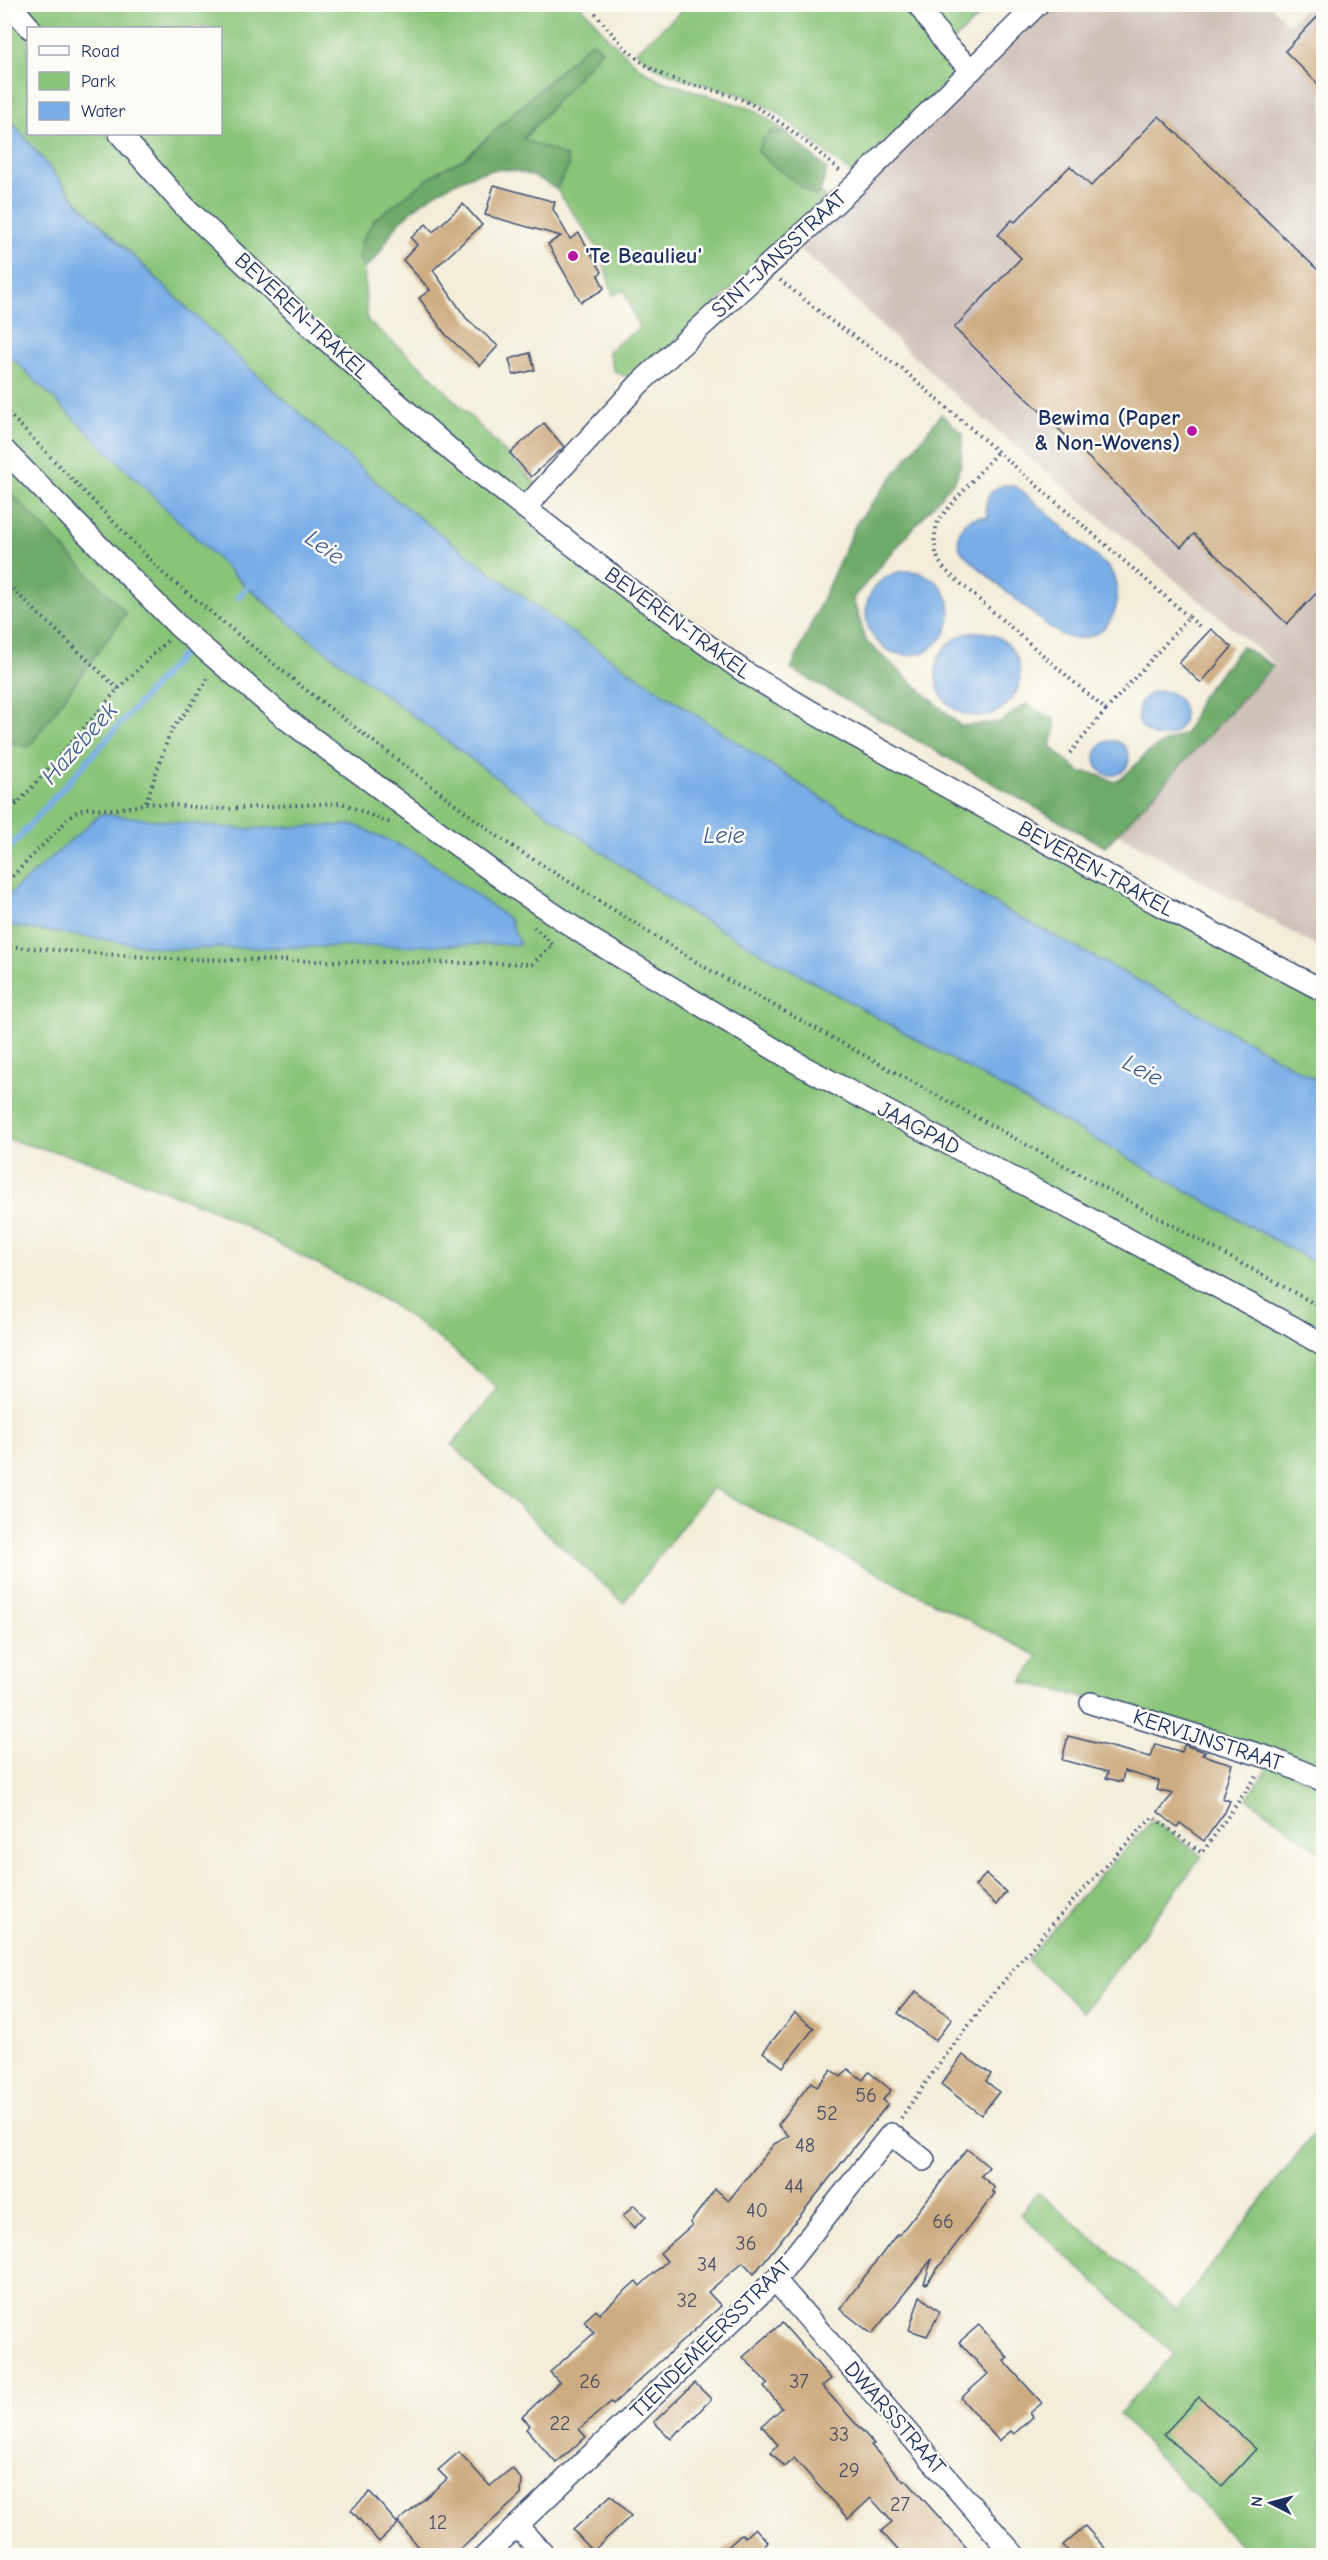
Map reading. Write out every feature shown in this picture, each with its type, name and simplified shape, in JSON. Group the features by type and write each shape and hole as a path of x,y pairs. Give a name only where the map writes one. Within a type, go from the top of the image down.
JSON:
{"street":[{"path":"10,4 29,27"},
{"path":"918,4 947,46 972,70"},
{"name":"SINT-JANSSTRAAT","path":"525,508 640,383 855,185 1038,4"},
{"name":"BEVEREN-TRAKEL","path":"121,135 185,207 316,331 453,453 633,592 746,673 1160,905 1323,991"},
{"name":"JAAGPAD","path":"4,450 179,627 302,730 432,829 524,894 698,1006 804,1067 1284,1322 1323,1346"},
{"name":"KERVIJNSTRAAT","path":"1091,1703 1269,1758 1323,1781"},
{"path":"891,2134 924,2160"},
{"name":"TIENDEMEERSSTRAAT","path":"485,2556 775,2280 891,2134"},
{"name":"DWARSSTRAAT","path":"775,2280 1015,2556"},
{"path":"517,2526 545,2556"}],"path":[{"path":"588,4 632,53 648,67 680,82 739,99 759,108 826,159 855,185"},
{"path":"765,267 831,321 902,369 1199,626"},
{"path":"4,409 164,574 301,686 501,839 706,968 1323,1309"},
{"path":"998,451 939,519 935,533 936,555 944,569 1106,710"},
{"path":"4,581 118,689"},
{"path":"1070,753 1189,617"},
{"path":"4,819 118,689 179,627"},
{"path":"146,802 171,730 190,707 220,661"},
{"path":"4,798 19,803"},
{"path":"4,885 75,812 87,808 132,807 146,802 219,809 342,803 394,825"},
{"path":"4,946 171,959 532,964 553,945 529,923"},
{"path":"891,2134 938,2064 1027,1953 1092,1878 1153,1817 1202,1853 1269,1758"}],"shaded area":[{"path":"1053,5 1270,5 1288,24 1308,5 1323,5 1323,950 1117,833 1275,664 956,396 798,247"}],"green space":[{"path":"914,4 963,66 852,174 777,112 743,95 680,78 653,66 636,51 689,5"},
{"path":"4,5 581,5 610,40 641,69 662,81 755,110 787,133 772,131 757,151 772,165 815,196 820,192 825,196 753,269 637,376 625,376 614,371 608,351 639,328 624,290 613,295 600,251 556,189 569,166 523,140 601,50 592,41 464,159 439,171 374,220 358,257 364,268 367,320 424,369 536,484 521,516 625,595 1323,999 1323,1084 1173,999 1005,910 816,795 562,626 396,500 246,365 76,200 5,113"},
{"path":"924,5 991,5 950,44"},
{"path":"592,41 602,50 523,139 566,156 569,166 556,189 534,176 509,170 495,170 466,178 450,185 410,212 395,228 375,259 364,268 358,257 361,242 374,220 439,171 464,159"},
{"path":"772,131 787,133 827,169 820,192 815,196 772,165 757,151 763,139"},
{"path":"4,349 244,585 298,630 501,781 682,908 1323,1267 1323,1773 1123,1703 1079,1696 1022,1682 1038,1656 712,1488 623,1603 452,1445 498,1389 450,1347 388,1302 216,1211 87,1160 5,1139"},
{"path":"941,414 963,434 961,463 956,479 853,598 866,641 961,726 1000,722 1026,704 1054,719 1056,729 1050,746 1081,773 1093,773 1115,782 1150,751 1186,733 1201,697 1242,646 1273,666 1105,847 791,669 856,524"},
{"path":"5,487 126,613 29,747 5,742"},
{"path":"1271,1763 1323,1787 1323,1854 1247,1798"},
{"path":"1153,1820 1202,1856 1084,2012 1027,1960 1092,1884"},
{"path":"1323,2121 1323,2555 1250,2555 1119,2414 1174,2354 1020,2214 1038,2192 1177,2310"}],"water":[{"name":"Leie","path":"5,113 76,201 246,365 396,500 562,626 816,795 1005,910 1173,999 1323,1084 1323,1267 682,908 501,781 298,630 232,573 5,351"},
{"path":"1004,485 1014,486 1021,490 1109,568 1117,595 1110,621 1101,630 1090,636 1077,638 1062,635 1042,621 960,549 959,535 964,524 974,518 988,518 986,502 994,490"},
{"path":"908,571 924,574 938,583 947,597 950,613 947,629 938,643 924,652 908,655 892,652 878,643 869,629 866,613 869,597 878,583 892,574"},
{"path":"978,632 994,635 1008,644 1017,658 1020,674 1017,690 1008,704 994,713 978,716 962,713 948,704 939,690 936,674 939,658 948,644 962,635"},
{"path":"1166,691 1178,697 1183,705 1183,723 1178,731 1170,736 1156,737 1144,731 1139,723 1138,709 1144,697 1152,692"},
{"path":"1112,741 1124,746 1129,758 1124,770 1112,775 1100,770 1095,758 1100,746"},
{"path":"101,814 240,829 355,825 422,856 509,919 520,944 169,949 5,925 5,898"}],"building":[{"path":"1323,11 1323,89 1285,51"},
{"name":"Bewima (Paper & Non-Wovens)","path":"1159,116 1323,275 1323,586 1287,624 1194,534 1181,547 954,328 1021,258 998,235 1012,220 1015,222 1070,166 1091,186"},
{"path":"494,185 555,202 553,209 570,239 579,233 602,272 598,275 604,288 581,302 548,244 561,236 485,215"},
{"path":"463,204 482,225 433,270 466,318 498,346 480,366 446,335 419,298 430,290 403,260 417,245 411,238 426,224 433,232"},
{"path":"530,353 535,370 513,375 509,359"},
{"path":"544,423 564,447 531,477 510,453"},
{"path":"1211,629 1232,647 1201,683 1179,663"},
{"path":"1068,1736 1151,1757 1155,1744 1182,1752 1184,1745 1205,1752 1202,1755 1232,1764 1222,1798 1230,1801 1225,1812 1204,1841 1180,1823 1177,1827 1158,1812 1173,1794 1157,1790 1159,1781 1124,1771 1122,1782 1106,1778 1108,1772 1062,1760"},
{"path":"986,1874 1006,1892 996,1905 975,1886"},
{"path":"916,1991 952,2019 935,2041 898,2013"},
{"path":"795,2013 814,2028 783,2067 763,2052"},
{"path":"963,2055 991,2074 986,2081 999,2092 981,2115 941,2084"},
{"path":"848,2069 863,2080 869,2072 891,2090 883,2100 888,2104 754,2274 743,2262 708,2292 721,2306 613,2404 611,2402 579,2429 586,2437 556,2463 526,2429 530,2425 522,2417 559,2382 550,2372 594,2333 584,2321 596,2310 599,2314 636,2281 640,2286 667,2261 660,2253 692,2225 690,2223 715,2189 729,2200 774,2144 789,2136 778,2125 811,2082 817,2087 831,2070 841,2077"},
{"path":"967,2149 989,2167 981,2176 994,2187 993,2192 995,2193 926,2284 924,2283 932,2259 872,2334 840,2309 897,2234 899,2235"},
{"path":"634,2205 646,2217 634,2228 623,2216"},
{"path":"920,2296 940,2312 927,2336 909,2330"},
{"path":"782,2323 831,2379 822,2386 874,2444 871,2445 904,2482 906,2480 974,2556 903,2556 881,2531 892,2522 871,2498 848,2519 794,2458 784,2467 771,2452 778,2445 762,2426 782,2408 764,2387 768,2384 743,2357"},
{"path":"979,2325 1008,2358 1004,2361 1042,2403 1030,2413 1033,2417 1014,2434 1011,2431 999,2441 961,2398 988,2374 959,2342"},
{"path":"695,2383 711,2399 671,2439 654,2422"},
{"path":"1199,2397 1256,2449 1222,2486 1164,2434"},
{"path":"459,2452 490,2486 512,2468 522,2480 521,2495 453,2556 425,2556 398,2522 447,2479 438,2470"},
{"path":"370,2492 398,2524 379,2542 351,2510"},
{"path":"611,2495 631,2516 593,2551 573,2530"},
{"path":"1085,2526 1112,2556 1072,2556 1063,2545"},
{"path":"755,2528 768,2542 757,2551 761,2556 718,2556 742,2534 745,2537"}],"waterway":[{"name":"Hazebeek","path":"238,597 252,582"},
{"name":"Hazebeek","path":"4,854 181,656"}],"place":[{"name":"'Te Beaulieu'","path":"573,256"},
{"name":"Bewima (Paper & Non-Wovens)","path":"1192,431"}]}
